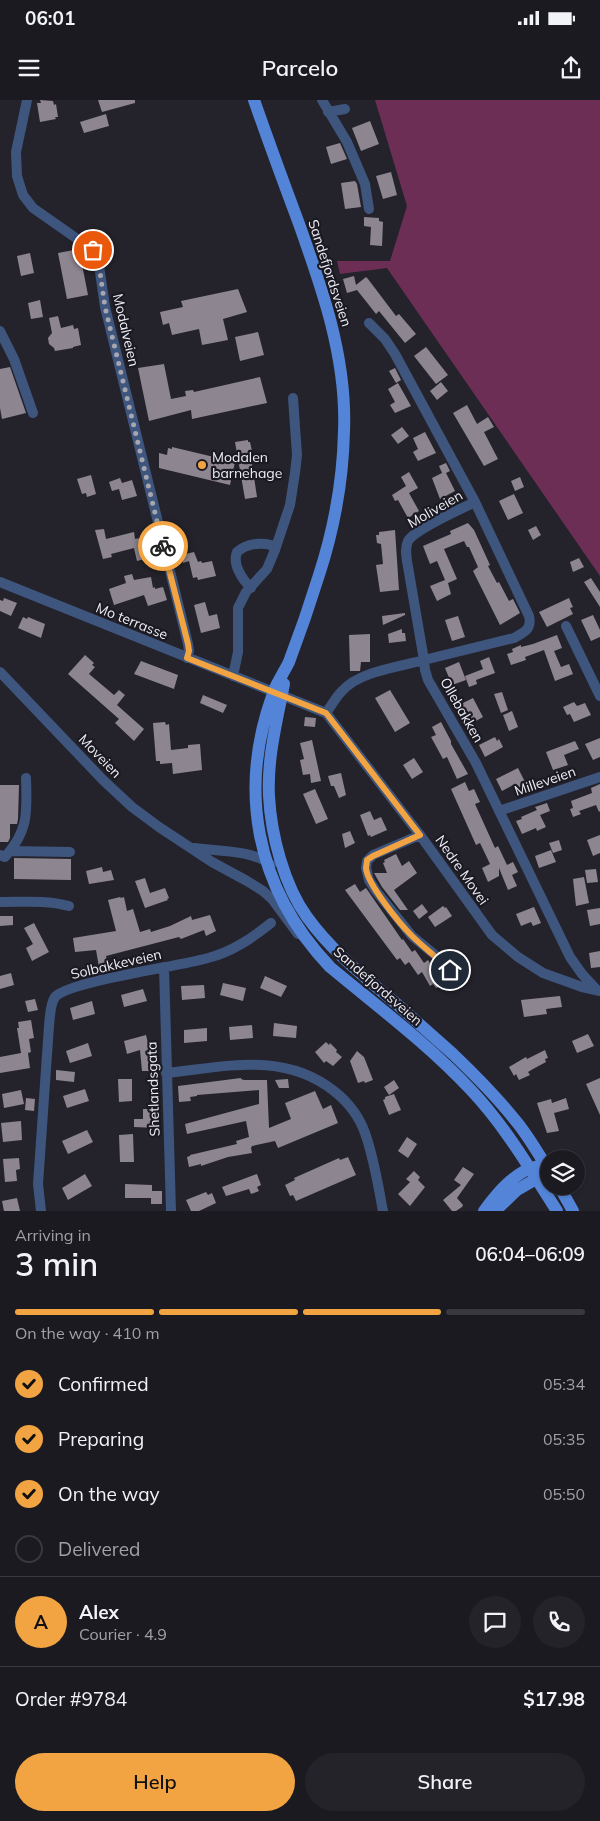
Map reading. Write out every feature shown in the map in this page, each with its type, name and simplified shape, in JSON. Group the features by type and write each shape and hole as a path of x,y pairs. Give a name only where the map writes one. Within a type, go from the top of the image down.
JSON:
{"main road":[{"name":"Sandefjordsveien","path":"254,100 325,299 341,380 344,428 338,496 330,535 320,575 288,664 273,741 269,780 275,836 287,879 306,916 350,966 400,1007 474,1075 516,1121 540,1157"},
{"name":"Sandefjordsveien","path":"288,664 276,685 257,770 257,826 265,860 280,896 316,952 336,972 442,1060 472,1091 498,1122 557,1211"},
{"path":"484,1211 503,1188 540,1170"},
{"path":"494,1211 533,1173"},
{"path":"564,1195 573,1211"}],"street":[{"name":"Modalveien","path":"27,100 16,152 17,176 23,196 33,208 93,250 98,258 105,307 188,644 187,658"},
{"path":"322,100 348,142 365,184 369,210"},
{"path":"328,112 345,109"},
{"name":"Moliveien","path":"369,323 385,339 395,354 475,502 424,528 413,535 408,542 406,549 407,560 424,660"},
{"path":"0,331 14,359 33,413"},
{"path":"233,676 238,652 238,608 241,600 267,569 290,504 296,473 297,444 293,398"},
{"name":"Ollebakken","path":"475,502 530,616 531,623 524,633 514,638 424,660 425,670 428,680 476,763 570,957 582,974 599,991"},
{"path":"251,588 241,576 236,562 237,552 257,544 271,544 275,550"},
{"name":"Mo terrasse","path":"0,582 310,706"},
{"path":"566,626 600,696"},
{"path":"326,713 341,691 354,680 424,660"},
{"name":"Moveien","path":"0,672 132,807 212,862 247,880 263,891 272,899 305,943 316,952"},
{"name":"Nedre Movei","path":"310,706 326,713 420,835 492,935 518,957 543,973 599,991"},
{"name":"Milleveien","path":"499,811 600,777"},
{"path":"5,853 16,844 26,820 26,778"},
{"path":"420,835 367,860 366,868 369,880 406,930 440,959 460,981"},
{"name":"Moveien","path":"190,847 246,854 265,860 287,879"},
{"path":"5,853 70,852"},
{"path":"0,902 34,900 69,906"},
{"name":"Solbakkeveien","path":"41,1211 38,1184 49,1026 52,1004 55,997 61,992 84,984 208,958 240,946 271,922"},
{"name":"Shetlandsgata","path":"164,967 171,1211"},
{"path":"166,1073 254,1064 297,1070 326,1085 351,1106 365,1132 383,1211"}],"shaded area":[{"path":"375,100 600,100 600,576 387,268 340,274 337,261 390,261 407,206"}],"building":[{"path":"40,100 53,101 54,105 56,104 58,117 55,117 56,119 40,122 37,103 41,103"},
{"path":"98,100 135,100 135,103 102,112"},
{"path":"106,114 109,126 84,133 80,122"},
{"path":"370,121 379,144 361,151 352,128"},
{"path":"340,143 347,159 331,164 326,147"},
{"path":"391,172 397,195 383,199 376,176"},
{"path":"355,181 361,207 345,209 341,183"},
{"path":"364,217 379,218 379,221 383,222 382,246 370,245 371,227 364,226"},
{"path":"79,249 88,295 67,299 58,253"},
{"path":"30,253 34,273 21,276 17,256"},
{"path":"354,276 356,285 366,277 396,316 399,314 416,334 405,343 379,311 376,314 357,290 347,293 343,279"},
{"path":"238,289 247,312 223,319 228,340 202,345 199,329 172,335 169,323 163,325 160,312 183,307 181,301"},
{"path":"40,300 43,317 31,319 28,303"},
{"path":"58,316 61,328 73,325 74,329 78,328 81,345 55,351 49,344 48,338 52,333 49,318"},
{"path":"258,332 264,355 240,361 235,337"},
{"path":"426,347 448,375 436,384 414,356"},
{"path":"164,364 171,399 186,396 185,391 193,390 194,392 260,377 267,403 192,419 191,410 149,421 138,368"},
{"path":"10,367 26,413 2,419 0,408 0,369"},
{"path":"395,368 401,380 396,383 389,371"},
{"path":"441,382 448,391 437,400 430,391"},
{"path":"398,383 411,406 395,413 390,405 395,402 388,389"},
{"path":"467,405 477,424 488,417 494,427 484,432 498,459 484,466 453,413"},
{"path":"402,427 409,436 398,444 391,435"},
{"path":"425,432 436,453 418,461 413,452 418,449 413,438"},
{"path":"248,440 252,451 250,451 257,497 245,499 235,442"},
{"path":"172,447 235,462 230,485 159,468 159,453 167,455 168,448 172,449"},
{"path":"446,463 450,471 446,473 455,491 440,499 432,478 442,473 439,466"},
{"path":"409,472 418,488 409,493 419,511 408,518 398,500 395,501 392,495 406,486 401,477"},
{"path":"91,475 96,494 87,497 86,493 82,494 77,479"},
{"path":"520,477 524,487 515,491 511,481"},
{"path":"120,478 122,483 132,480 137,496 122,500 119,489 112,491 109,482"},
{"path":"514,494 523,513 508,520 499,501"},
{"path":"468,523 474,530 497,583 499,582 509,601 513,599 520,613 500,625 473,571 478,567 469,547 467,547 464,541 444,549 457,579 448,583 451,594 437,601 430,586 445,580 437,561 430,564 423,546 451,534 450,531"},
{"path":"536,526 541,535 533,540 528,530"},
{"path":"104,529 106,539 134,532 135,539 140,538 140,541 147,539 148,544 153,543 156,556 137,561 134,548 111,554 112,557 103,559 95,530"},
{"path":"395,530 399,590 380,592 376,565 383,564 381,544 377,543 376,535 379,535 379,532"},
{"path":"194,552 198,562 212,561 216,576 198,580 197,577 193,578 189,561 183,563 181,555"},
{"path":"579,558 584,567 573,572 570,562"},
{"path":"132,574 134,580 151,577 153,588 163,587 167,600 148,606 144,595 114,605 109,589 126,583 124,576"},
{"path":"591,578 600,592 600,607 584,582"},
{"path":"4,598 17,603 11,616 0,611 0,600 3,601"},
{"path":"569,598 573,607 570,608 573,614 547,627 539,612"},
{"path":"205,602 209,616 217,614 220,628 201,633 194,605"},
{"path":"405,613 405,615 383,625 382,616"},
{"path":"593,615 600,630 600,637 591,641 581,620"},
{"path":"458,616 465,637 452,641 445,620"},
{"path":"23,617 27,619 28,617 45,624 41,638 18,628"},
{"path":"402,629 402,633 405,633 406,641 389,643 388,634"},
{"path":"370,634 370,662 361,662 360,671 350,671 349,635"},
{"path":"557,635 562,648 554,651 561,667 569,664 573,674 555,681 544,650 525,657 526,660 511,665 507,654 513,652 512,649"},
{"path":"85,655 94,663 92,665 95,667 89,674 114,695 119,690 125,695 117,705 144,729 134,741 115,723 119,719 68,674"},
{"path":"489,657 495,673 476,680 477,684 469,687 465,676 483,669 480,661"},
{"path":"141,661 178,675 174,689 134,674"},
{"path":"459,662 466,680 452,685 445,668"},
{"path":"390,690 410,723 395,732 375,698"},
{"path":"502,692 508,710 501,713 494,694"},
{"path":"203,695 227,705 223,713 200,703"},
{"path":"473,698 483,717 467,726 464,719 461,721 456,712 462,710 459,705"},
{"path":"574,702 577,706 585,703 591,715 574,722 570,714 567,715 563,707"},
{"path":"512,711 518,727 509,731 503,715"},
{"path":"305,717 316,718 315,727 304,726"},
{"path":"165,722 166,725 169,724 171,750 200,744 202,770 173,774 172,763 160,764 160,761 156,761 153,723"},
{"path":"441,722 468,774 457,779 447,757 443,759 431,737 436,735 432,727"},
{"path":"495,737 497,741 499,739 503,747 485,757 479,745"},
{"path":"600,738 600,757 593,760 585,744"},
{"path":"312,740 321,781 311,783 310,774 303,775 300,760 304,759 300,743"},
{"path":"575,741 579,749 564,755 568,765 553,770 546,752"},
{"path":"414,758 423,772 412,779 403,765"},
{"path":"518,768 527,786 516,792 513,785 502,791 496,779"},
{"path":"341,773 346,795 339,798 334,786 331,786 328,776"},
{"path":"465,782 469,791 474,789 480,802 475,804 495,848 498,846 507,865 513,862 518,872 512,875 517,886 508,890 499,868 499,876 488,882 482,868 490,864 480,843 476,845 451,789"},
{"path":"600,784 600,811 596,805 579,811 581,814 573,817 570,809 573,808 571,801 592,793 591,788"},
{"path":"0,785 19,785 18,819 17,824 10,824 10,838 8,842 0,842"},
{"path":"315,789 328,819 316,824 303,794"},
{"path":"547,803 550,811 540,815 546,827 537,831 536,828 522,834 516,821 537,810 535,807"},
{"path":"370,811 374,820 381,817 387,830 371,837 370,835 368,836 360,815"},
{"path":"350,831 355,843 345,848 342,834"},
{"path":"600,835 600,853 593,856 587,840"},
{"path":"559,840 562,850 553,853 549,843"},
{"path":"551,850 556,862 539,868 535,856"},
{"path":"396,854 402,866 409,861 417,873 394,890 408,910 400,910 382,887 374,873 387,873 383,863 385,862 384,860"},
{"path":"14,858 71,859 71,880 14,879"},
{"path":"102,867 103,872 111,870 114,880 89,884 86,871"},
{"path":"596,869 598,882 587,883 585,870"},
{"path":"584,877 589,903 576,906 573,879"},
{"path":"145,878 150,893 165,888 168,900 145,908 135,881"},
{"path":"355,884 360,892 366,888 412,952 415,950 424,963 428,960 437,974 441,971 450,984 442,990 440,986 436,988 433,984 430,986 422,972 418,975 409,962 405,965 400,958 397,960 345,890"},
{"path":"124,897 127,911 133,909 140,932 150,929 151,932 191,916 192,920 210,915 216,931 206,936 204,930 181,939 179,937 106,956 108,966 99,967 96,950 75,952 73,938 116,931 108,900"},
{"path":"422,904 428,912 419,919 413,911"},
{"path":"443,906 446,907 452,916 435,927 428,917"},
{"path":"534,907 541,923 533,926 531,922 521,926 516,914"},
{"path":"600,908 600,924 590,926 587,910"},
{"path":"0,916 13,916 13,925 0,926"},
{"path":"34,923 49,952 32,961 26,948 33,944 24,928"},
{"path":"600,951 600,967 591,968 589,953"},
{"path":"11,973 14,985 0,989 0,976"},
{"path":"265,976 287,986 281,997 260,988"},
{"path":"223,983 246,988 243,1001 220,995"},
{"path":"204,985 205,998 182,1000 181,986"},
{"path":"143,989 147,1001 124,1007 121,995"},
{"path":"560,996 562,1007 546,1009 547,1014 524,1017 521,1000"},
{"path":"35,999 38,1010 28,1012 25,1001"},
{"path":"92,1001 95,1014 73,1020 70,1008"},
{"path":"31,1020 34,1038 29,1039 31,1052 28,1053 30,1068 0,1073 0,1057 21,1053 17,1028 19,1028 18,1022"},
{"path":"274,1023 297,1026 296,1038 273,1036"},
{"path":"252,1025 253,1038 230,1040 229,1027"},
{"path":"207,1028 207,1041 184,1043 184,1030"},
{"path":"588,1034 594,1046 577,1053 572,1041"},
{"path":"146,1035 152,1071 142,1071 140,1050 127,1054 124,1041"},
{"path":"326,1042 329,1045 330,1043 342,1057 333,1066 326,1061 324,1063 315,1052"},
{"path":"88,1043 92,1056 70,1063 66,1051"},
{"path":"545,1050 548,1058 545,1059 546,1062 528,1072 530,1075 519,1080 516,1074 514,1076 509,1067 526,1057 527,1059"},
{"path":"357,1051 364,1057 373,1080 358,1083 350,1061"},
{"path":"56,1070 75,1072 74,1082 56,1080"},
{"path":"241,1078 244,1080 267,1080 269,1128 291,1119 285,1103 315,1091 323,1109 331,1105 338,1123 278,1148 275,1141 252,1146 252,1153 228,1157 201,1166 201,1164 189,1167 187,1157 190,1155 237,1144 236,1141 249,1137 246,1121 187,1134 185,1124 259,1104 259,1090 197,1095 190,1097 191,1101 179,1102 178,1086"},
{"path":"600,1078 600,1115 586,1084"},
{"path":"118,1079 132,1079 132,1101 119,1102"},
{"path":"288,1079 289,1088 279,1088 275,1080"},
{"path":"394,1080 399,1088 389,1095 384,1087"},
{"path":"85,1089 89,1101 67,1108 63,1096"},
{"path":"21,1090 24,1104 4,1108 2,1094"},
{"path":"394,1094 401,1110 389,1115 383,1100 385,1097"},
{"path":"26,1098 35,1099 34,1111 25,1110"},
{"path":"566,1098 569,1109 554,1113 559,1131 547,1133 537,1103 551,1099 552,1103"},
{"path":"143,1109 153,1109 152,1120 157,1120 157,1128 134,1127 134,1119 143,1119"},
{"path":"21,1121 22,1140 3,1142 1,1123"},
{"path":"87,1130 93,1142 68,1154 62,1141"},
{"path":"133,1134 134,1162 120,1162 119,1135"},
{"path":"407,1137 417,1144 408,1158 398,1151"},
{"path":"348,1157 356,1175 296,1201 293,1195 290,1196 285,1185 295,1180 294,1178 339,1158 340,1160"},
{"path":"19,1158 20,1169 16,1170 17,1181 5,1182 3,1159"},
{"path":"463,1167 474,1174 457,1198 463,1205 462,1207 452,1211 443,1200 461,1185 454,1180"},
{"path":"414,1171 420,1177 418,1180 425,1187 410,1206 398,1194 410,1182 406,1179"},
{"path":"85,1174 92,1186 68,1200 62,1188"},
{"path":"257,1174 261,1185 257,1187 259,1191 251,1194 249,1189 226,1196 222,1187"},
{"path":"125,1184 152,1185 152,1191 162,1191 162,1204 151,1204 151,1198 125,1198"},
{"path":"206,1192 208,1195 212,1193 216,1203 199,1211 191,1211 186,1200"},
{"path":"17,1198 20,1211 4,1211 2,1201"}],"way so far":[{"path":"93,250 98,258 105,307 163,546"}],"place":[{"name":"Modalen barnehage","path":"202,465"}],"route":[{"path":"163,546 188,644 187,658 326,713 420,835 373,856 367,860 366,868 369,880 396,917 412,936 440,959 450,970"}]}
